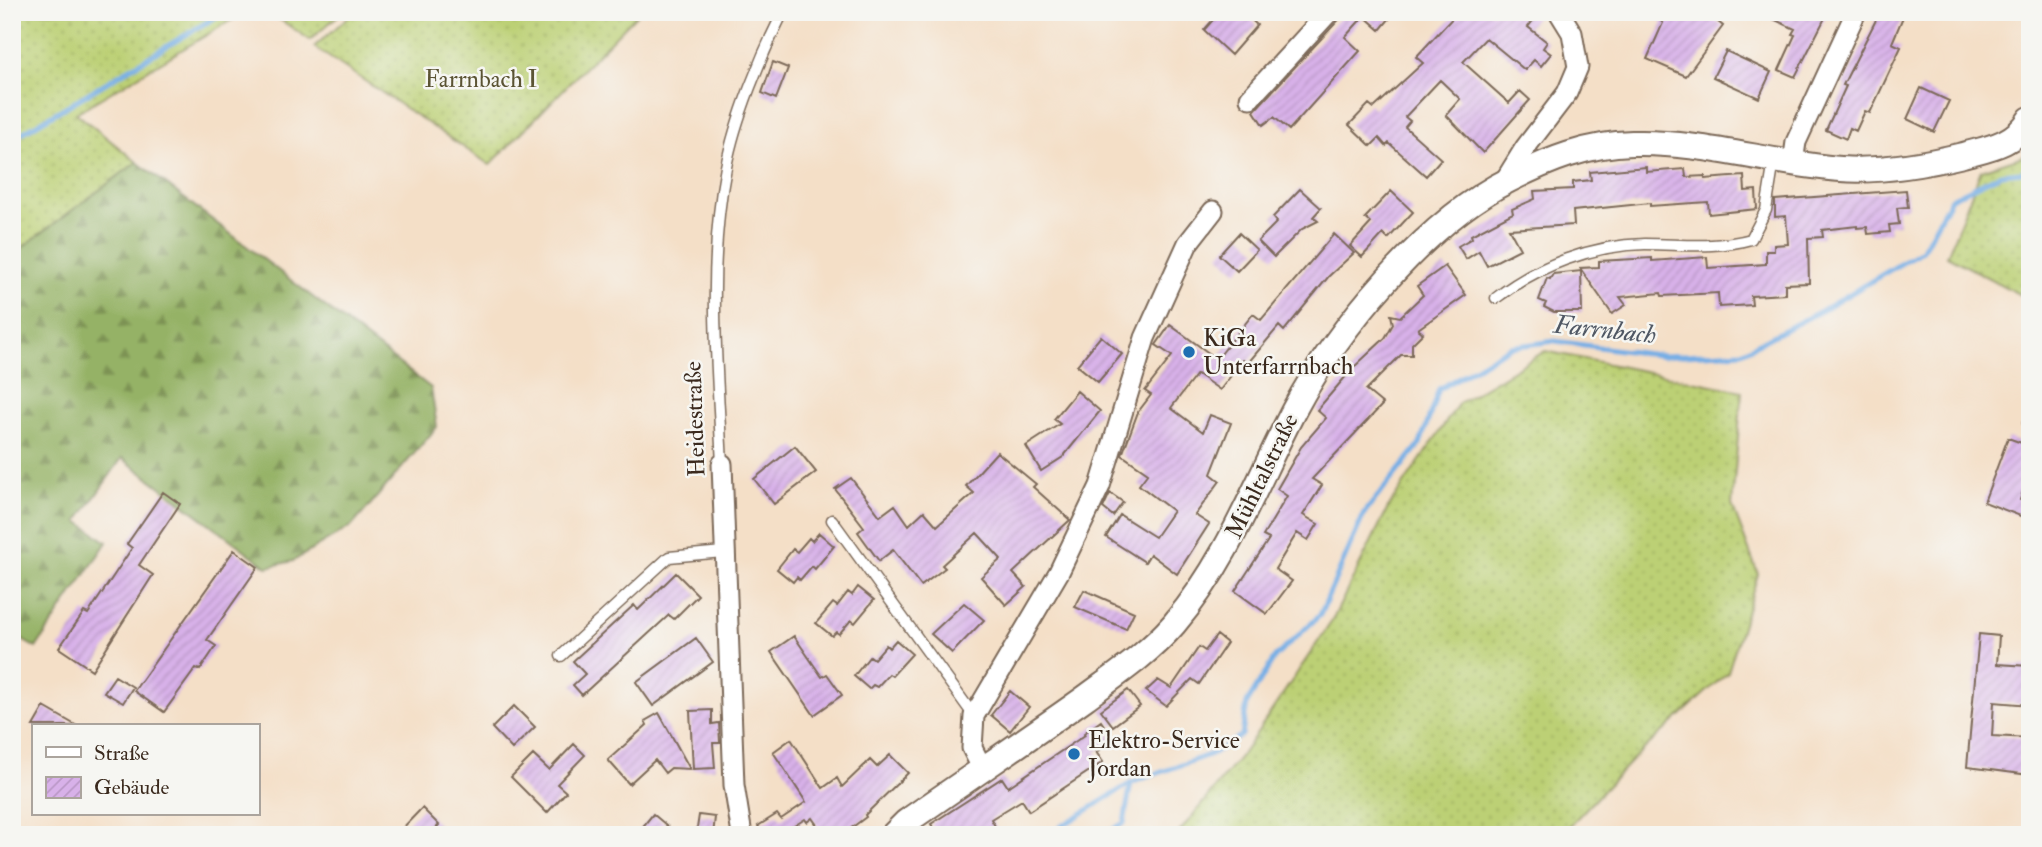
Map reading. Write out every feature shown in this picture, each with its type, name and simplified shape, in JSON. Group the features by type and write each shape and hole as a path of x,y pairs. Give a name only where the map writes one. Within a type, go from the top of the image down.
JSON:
{"street":[{"path":"1250,98 1329,12"},
{"path":"1504,182 1525,148 1567,93 1578,67 1572,33 1559,12"},
{"path":"1784,162 1796,142 1856,12"},
{"name":"Mühltalstraße","path":"893,835 906,822 1132,663 1173,625 1224,554 1311,380 1348,328 1383,285 1438,230 1504,182 1562,156 1610,144 1660,143 1843,170 1884,168 1952,158 1999,146 2024,129 2030,119"},
{"path":"982,768 972,748 974,716 1059,572 1100,486 1145,338 1188,243 1213,211"},
{"name":"Heidestraße","path":"722,464 723,552 734,785 742,835"}],"lane":[{"name":"Heidestraße","path":"722,464 713,291 726,166 762,55 783,12"},
{"path":"1496,298 1517,281 1576,255 1641,244 1727,246 1751,239 1766,210 1784,162"},
{"path":"832,520 974,716"},
{"path":"561,656 669,557 723,552"}],"green space":[{"path":"12,12 245,12 76,113 137,162 12,257"},
{"path":"269,12 342,12 310,40"},
{"name":"Farrnbach I","path":"354,12 639,12 490,165 314,47"},
{"path":"2030,154 2030,300 1947,256 1981,170"},
{"path":"137,162 431,388 437,427 352,526 293,561 267,567 122,458 78,521 107,542 36,648 12,634 12,255"},
{"path":"1545,351 1742,391 1732,505 1758,574 1728,672 1632,760 1561,835 1177,835 1244,752 1332,621 1389,506 1459,403"}],"building":[{"path":"1220,12 1243,12 1257,25 1231,55 1204,30"},
{"path":"1346,12 1395,12 1380,30 1364,16 1345,37 1360,51 1289,130 1274,117 1263,125 1254,111"},
{"path":"1458,12 1540,12 1528,27 1547,42 1543,48 1551,54 1541,66 1534,60 1525,70 1486,38 1463,62 1509,103 1520,91 1530,100 1483,153 1446,115 1460,99 1440,80 1405,117 1410,121 1405,127 1441,159 1426,176 1389,143 1386,146 1379,138 1371,146 1349,125 1369,104 1374,108 1423,63 1416,57"},
{"path":"1650,12 1706,12 1723,26 1686,76 1647,59 1663,23"},
{"path":"1758,12 1828,12 1795,77 1779,70 1795,35 1792,34 1795,29"},
{"path":"1880,12 1905,12 1892,43 1901,47 1870,113 1865,111 1856,131 1850,128 1846,139 1826,130 1846,86 1843,85"},
{"path":"1726,51 1771,72 1759,98 1713,77"},
{"path":"773,62 788,68 776,99 762,93"},
{"path":"1921,88 1949,101 1934,132 1907,119"},
{"path":"1646,167 1646,172 1685,169 1686,177 1705,176 1705,179 1744,176 1745,191 1756,190 1757,209 1709,214 1708,202 1650,206 1650,203 1573,211 1574,225 1509,229 1520,249 1487,266 1479,251 1466,259 1458,246 1472,238 1471,235 1513,213 1512,209 1535,199 1534,191 1573,189 1573,182 1591,180 1590,172"},
{"path":"1300,189 1321,208 1313,217 1318,221 1302,229 1274,257 1258,241 1277,222 1273,217"},
{"path":"1906,190 1908,207 1897,208 1899,224 1889,225 1890,232 1868,234 1867,227 1857,226 1822,230 1823,237 1808,238 1809,283 1785,284 1785,294 1751,296 1752,305 1719,307 1718,293 1662,296 1661,293 1620,297 1626,305 1612,314 1580,268 1599,267 1599,261 1652,258 1652,261 1707,257 1708,268 1766,264 1766,251 1774,251 1774,245 1788,244 1786,216 1775,217 1775,200"},
{"path":"1391,191 1413,212 1388,239 1383,234 1362,257 1350,246 1371,223 1365,218"},
{"path":"1239,233 1257,250 1237,271 1219,255"},
{"path":"1334,234 1354,253 1329,276 1284,331 1279,326 1248,363 1243,360 1220,390 1197,374 1171,408 1203,432 1210,415 1231,423 1211,474 1220,481 1195,515 1209,524 1177,574 1150,554 1145,562 1106,537 1120,515 1155,537 1173,511 1139,485 1148,473 1122,455 1138,412 1151,395 1145,391 1172,356 1156,345 1170,325 1217,359 1253,314 1261,320"},
{"path":"1445,266 1466,295 1418,329 1423,333 1412,344 1412,355 1401,355 1366,390 1383,404 1312,479 1322,485 1303,515 1318,524 1308,540 1297,533 1275,569 1292,581 1267,614 1235,591 1269,539 1263,536 1287,496 1277,489 1301,447 1326,418 1317,410 1353,368 1385,338 1393,324 1391,315 1400,317 1423,295 1417,286"},
{"path":"1581,271 1582,312 1554,312 1544,307 1546,303 1539,300 1547,278 1550,279 1553,274"},
{"path":"1101,336 1122,354 1098,382 1077,365"},
{"path":"1077,391 1100,411 1063,457 1041,471 1026,446 1060,424 1054,419"},
{"path":"2008,438 2030,446 2030,472 2020,500 2028,503 2023,517 1984,502"},
{"path":"795,446 816,472 774,504 754,479"},
{"path":"997,452 1036,484 1033,487 1070,520 1013,573 1026,587 1006,605 981,577 1001,559 977,533 942,565 945,568 921,586 893,550 879,561 858,532 864,527 835,489 851,478 880,516 895,505 909,525 924,511 937,526 974,493 966,486"},
{"path":"163,492 180,504 139,565 153,575 92,670 59,648 84,612 88,614 132,548 127,544"},
{"path":"1110,493 1123,502 1113,516 1103,508"},
{"path":"819,533 834,546 815,569 812,566 800,580 797,577 793,582 777,569 793,549 797,552 809,538 812,541"},
{"path":"234,550 258,567 207,640 216,646 200,670 196,668 164,712 134,691"},
{"path":"676,573 698,595 674,619 669,615 582,695 573,685 585,674 573,661 634,605 638,610"},
{"path":"858,587 874,600 855,623 851,620 839,634 836,632 832,636 816,623 833,603 837,606 848,592 852,595"},
{"path":"1084,590 1134,612 1126,629 1075,607"},
{"path":"964,603 984,620 952,653 931,634"},
{"path":"1979,634 1999,636 1997,664 2030,666 2030,705 1994,702 1992,736 2030,738 2030,775 1967,767"},
{"path":"1217,635 1227,643 1199,684 1192,679 1166,706 1146,691 1158,680 1171,688 1199,647 1205,651"},
{"path":"794,636 822,677 827,674 842,695 814,715 771,652"},
{"path":"696,638 713,662 653,706 636,682"},
{"path":"896,640 912,654 892,676 889,674 877,687 873,685 869,689 854,676 870,656 874,659 886,645 889,648"},
{"path":"115,676 133,687 123,703 104,692"},
{"path":"1128,690 1140,706 1113,726 1101,710"},
{"path":"1010,691 1029,707 1010,731 991,715"},
{"path":"514,706 535,727 512,749 492,728"},
{"path":"44,707 74,724 34,724"},
{"path":"712,710 712,724 719,723 720,743 713,743 715,768 693,769 690,711"},
{"path":"659,713 690,769 671,768 665,773 655,760 629,784 608,760 647,725 645,721"},
{"path":"1101,721 1114,740 1096,752 1103,762 1029,811 1022,800 991,819 1000,835 974,835 970,828 960,835 938,835 931,824 1002,778 1008,787 1085,735 1084,733"},
{"path":"791,739 823,788 837,778 842,787 870,760 877,767 890,755 908,773 865,815 866,817 842,835 824,835 812,818 807,822 805,819 780,835 764,835 758,826 777,814 781,819 806,802 773,752"},
{"path":"574,744 585,755 557,784 566,792 547,813 511,777 533,755 549,770"},
{"path":"422,808 439,825 430,835 396,835"},
{"path":"653,814 678,835 636,835"},
{"path":"699,815 715,817 713,835 696,835"}],"waterway":[{"path":"12,139 224,12"},
{"name":"Farrnbach","path":"1055,835 1060,827 1131,783 1214,753 1242,735 1247,703 1275,657 1320,615 1365,512 1420,444 1439,389 1510,347 1555,341 1664,356 1742,352 1821,311 1922,251 1951,198 2001,174 2022,172 2030,164"},
{"name":"Farrnbach","path":"1103,835 1124,823 1131,783"}],"place":[{"name":"KiGa Unterfarrnbach","path":"1189,352"},
{"name":"Elektro-Service Jordan","path":"1074,754"}]}
